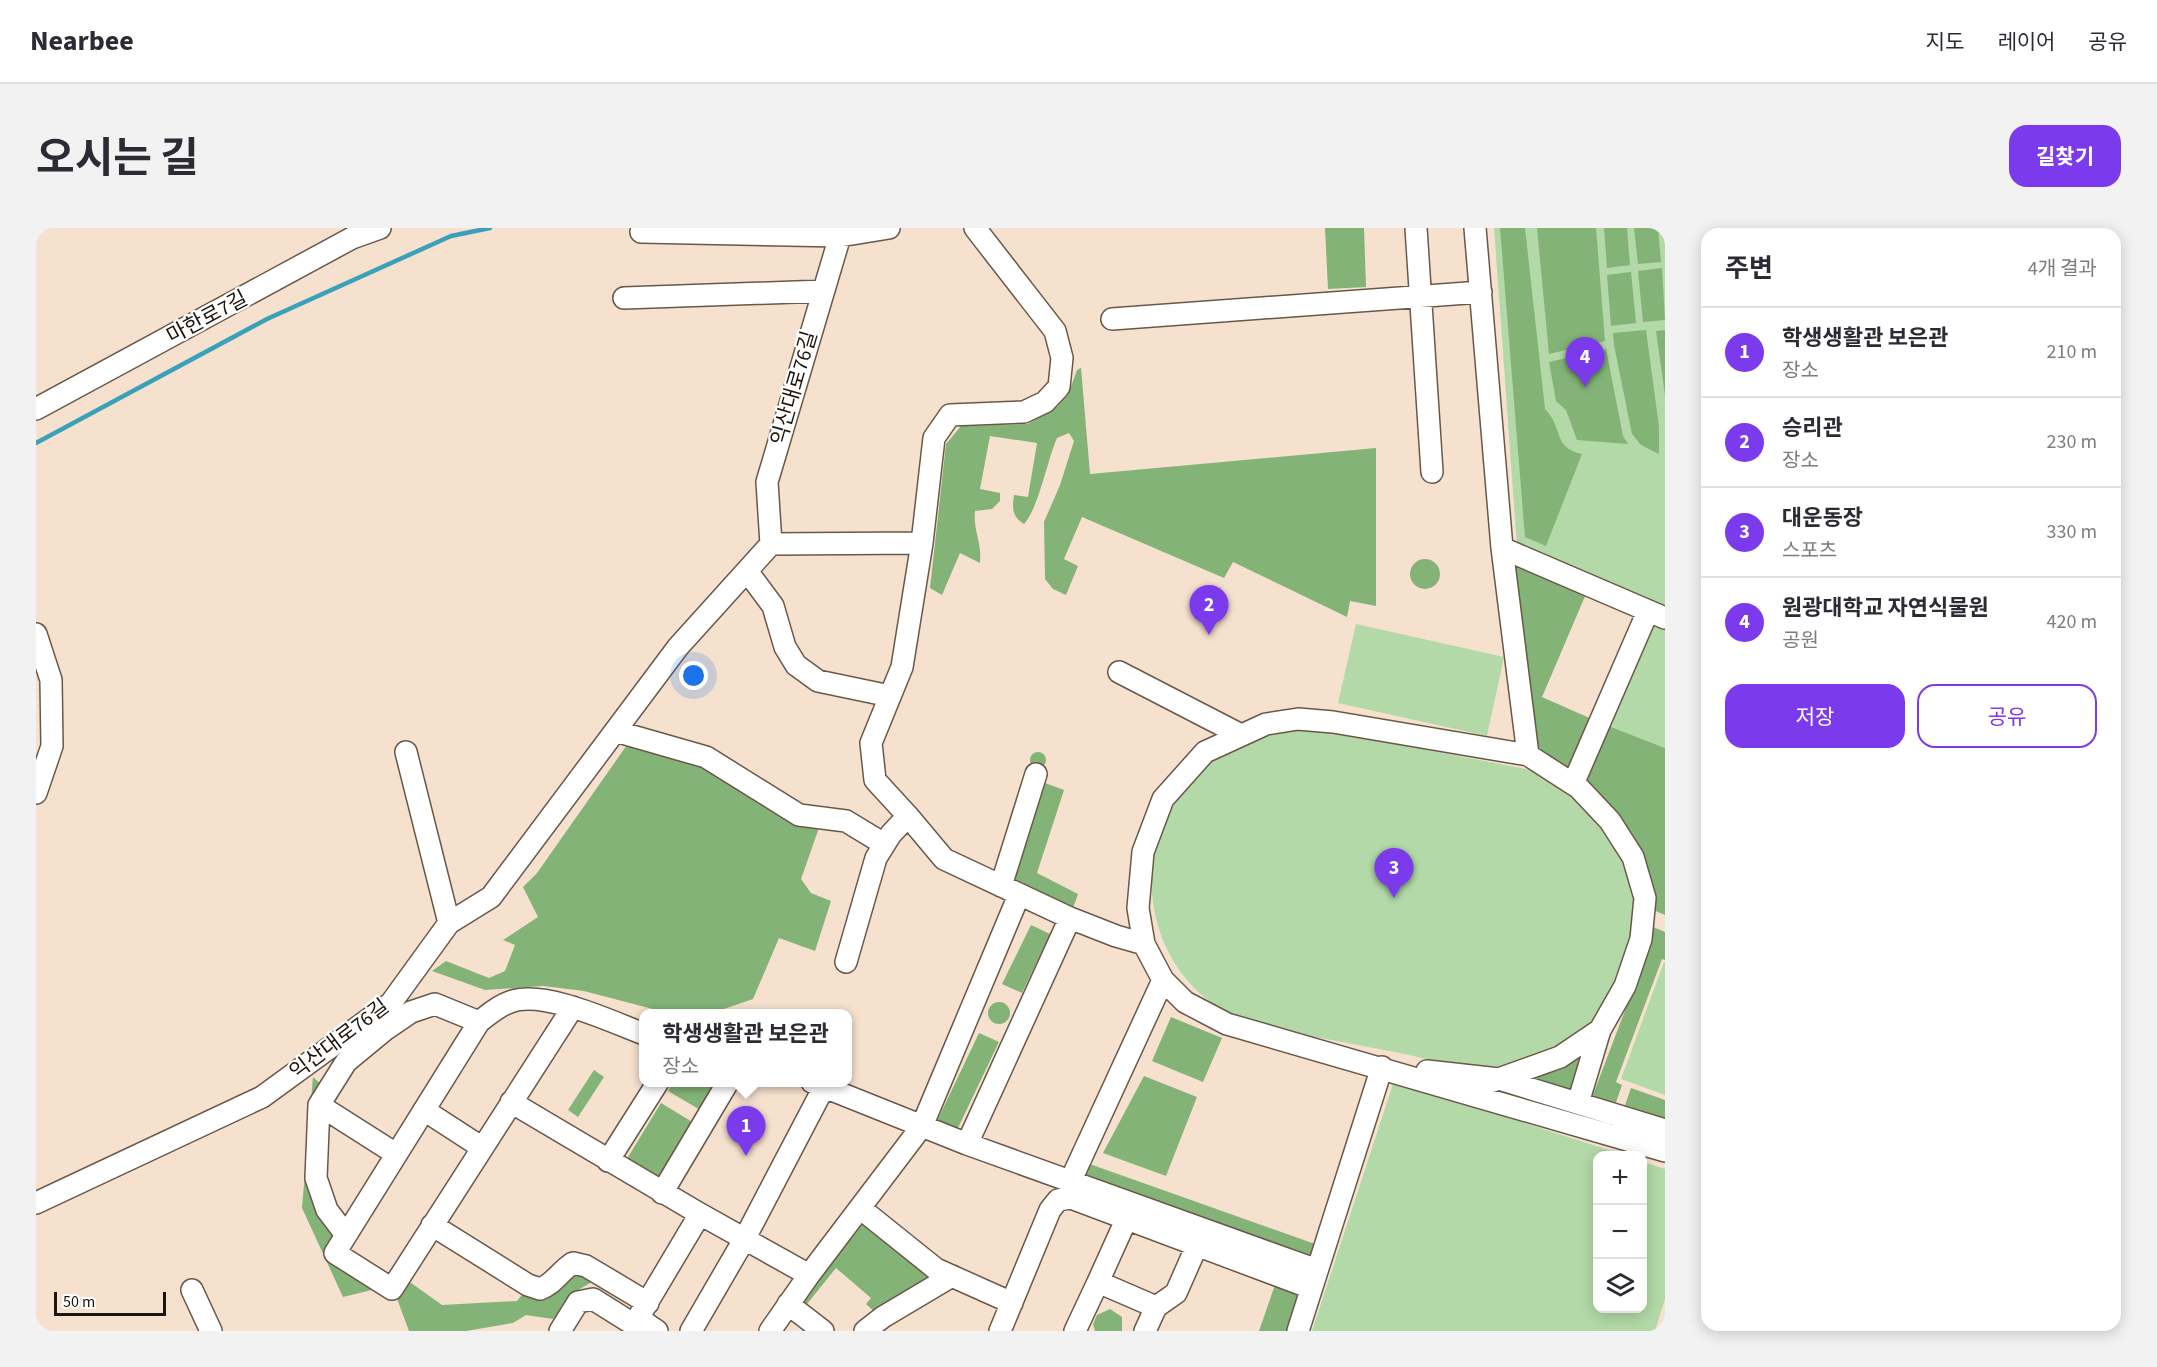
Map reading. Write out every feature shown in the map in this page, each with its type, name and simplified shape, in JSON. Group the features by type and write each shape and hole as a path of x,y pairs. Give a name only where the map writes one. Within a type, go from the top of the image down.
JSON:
{"street":[{"name":"마한로7길","path":"36,409 352,238 380,228"},
{"path":"641,232 840,236 888,228"},
{"path":"975,228 1055,331 1062,358 1059,387 1045,402 1024,412 950,415 934,438 922,543 902,667 871,743 875,780 944,859 1070,918 1144,944"},
{"path":"1416,228 1432,472"},
{"path":"1476,228 1502,548 1528,755"},
{"name":"익산대로76길","path":"36,1203 262,1097 391,1003 449,924 491,897 678,647 771,544 767,483 840,236"},
{"path":"624,298 823,291"},
{"path":"1112,319 1481,292"},
{"path":"771,544 922,543"},
{"path":"1502,548 1657,614 1573,784"},
{"path":"747,571 773,606 784,647 796,665 818,681 890,696"},
{"path":"36,634 51,680 52,746 36,793"},
{"path":"1119,672 1241,735"},
{"path":"1578,1103 1600,1030 1629,977 1641,939 1645,898 1633,857 1610,821 1573,784 1528,755 1333,722 1298,719 1266,724 1205,752 1163,799 1143,852 1138,908 1144,944 1163,980 1185,1002 1227,1024 1465,1091 1665,1151"},
{"path":"615,731 706,757 799,815 846,821 884,844"},
{"path":"406,752 449,924"},
{"path":"770,1331 809,1275 922,1126 1010,891 1036,774"},
{"path":"846,962 876,858 884,844 908,816"},
{"path":"967,1144 1070,918"},
{"path":"1070,1182 1163,980"},
{"path":"573,1007 481,1147 392,1289 335,1253 479,1022 512,1001 530,1000 573,1007 639,1032"},
{"path":"346,1235 327,1210 316,1178 319,1105 346,1062 411,1012 435,1004 479,1022"},
{"path":"1465,1091 1560,1057 1600,1030"},
{"path":"1382,1067 1499,1079 1665,1130"},
{"path":"1298,1331 1382,1067"},
{"path":"608,1161 655,1087"},
{"path":"662,1193 726,1087"},
{"path":"691,1331 746,1238 817,1087"},
{"path":"823,1087 1070,1182 1200,1239 1314,1279"},
{"path":"510,1102 662,1193 809,1275"},
{"path":"319,1105 396,1154"},
{"path":"423,1110 481,1147"},
{"path":"1000,1331 1050,1210 1058,1200 1071,1198 1126,1220 1200,1239"},
{"path":"860,1208 936,1269 1012,1303"},
{"path":"657,1331 638,1318 700,1214"},
{"path":"1075,1331 1126,1220"},
{"path":"432,1225 528,1285 540,1289 550,1285 562,1270 573,1263 586,1266 648,1303"},
{"path":"1145,1331 1156,1307 1176,1293 1200,1239"},
{"path":"865,1331 883,1317 952,1276"},
{"path":"1098,1282 1156,1307"},
{"path":"192,1290 211,1331"},
{"path":"560,1331 578,1302 593,1299 644,1331"},
{"path":"789,1304 823,1331"}],"green space":[{"path":"1325,228 1364,228 1366,287 1328,289"},
{"path":"1494,228 1665,228 1665,748 1606,725 1656,607 1517,547"},
{"path":"1500,228 1525,228 1545,409 1555,423 1566,447 1582,454 1546,546 1525,537"},
{"path":"1537,228 1596,228 1605,341 1549,354"},
{"path":"1604,228 1627,228 1630,265 1607,268"},
{"path":"1634,228 1658,228 1661,262 1638,264"},
{"path":"1662,268 1665,320 1643,322 1638,271"},
{"path":"1631,272 1636,323 1611,326 1607,275"},
{"path":"1646,330 1659,427 1659,454 1641,445 1632,434 1614,345 1613,333"},
{"path":"1665,330 1665,395 1656,331"},
{"path":"1606,349 1623,436 1628,444 1577,440 1566,410 1556,401 1549,362"},
{"path":"1081,368 1090,474 1376,448 1376,606 1350,601 1347,617 1233,562 1224,578 1082,517 1064,559 1078,566 1066,595 1053,589 1045,579 1044,522 1060,485 1074,441 1069,433 1057,438 1034,507 1024,524 1014,512 1014,495 1028,497 1037,443 990,436 980,489 1000,493 1000,501 992,509 975,511 980,563 960,553 942,595 930,588 946,444 961,426 1028,424 1057,407 1068,395 1077,370"},
{"path":"1425,559 1436,563 1440,574 1436,585 1425,589 1414,585 1410,574 1414,563"},
{"path":"1513,562 1586,594 1542,697 1594,720 1570,772 1535,750"},
{"path":"1356,624 1504,657 1487,736 1338,703"},
{"path":"1606,725 1665,748 1665,915 1651,909 1582,781"},
{"path":"1309,727 1526,769 1548,778 1568,791 1604,826 1619,846 1630,868 1636,892 1638,924 1632,947 1611,994 1580,1033 1553,1051 1536,1058 1502,1066 1471,1066 1251,1025 1209,1001 1194,988 1169,953 1157,923 1152,891 1153,859 1161,828 1175,799 1195,773 1221,752 1231,746 1264,735"},
{"path":"627,745 701,762 820,825 801,879 811,893 831,901 815,951 779,938 753,999 724,1009 653,1009 584,991 543,986 485,990 432,971 446,961 489,978 505,971 515,945 503,940 538,917 523,887 537,873"},
{"path":"1038,752 1046,760 1038,768 1030,760"},
{"path":"1045,783 1064,790 1037,873 1078,894 1072,911 1012,884"},
{"path":"1031,925 1050,934 1022,993 1002,984"},
{"path":"1653,927 1665,932 1665,960 1662,959 1616,1082 1622,1085 1614,1108 1591,1100 1651,942"},
{"path":"1665,963 1665,1095 1621,1079"},
{"path":"995,1002 1003,1002 1010,1009 1010,1017 1003,1024 995,1024 988,1017 988,1009"},
{"path":"1171,1017 1222,1038 1203,1082 1152,1061"},
{"path":"979,1033 999,1042 957,1130 937,1121"},
{"path":"1587,1050 1573,1095 1524,1080 1563,1068"},
{"path":"594,1070 604,1077 578,1117 568,1110"},
{"path":"1144,1076 1197,1097 1166,1176 1103,1153"},
{"path":"313,1077 323,1086 312,1181 338,1236 380,1288 343,1297 302,1208"},
{"path":"1394,1081 1612,1151 1593,1151 1593,1313 1647,1313 1647,1163 1665,1169 1665,1299 1655,1331 1312,1331"},
{"path":"670,1087 717,1087 702,1111 668,1091"},
{"path":"1631,1088 1665,1100 1665,1125 1623,1111"},
{"path":"661,1103 694,1123 658,1183 625,1162"},
{"path":"1084,1162 1318,1245 1312,1262 1077,1180"},
{"path":"861,1215 944,1276 878,1315 866,1304 871,1298 836,1268 803,1309 794,1303"},
{"path":"574,1269 594,1276 592,1282 578,1290 553,1319 526,1315 513,1323 466,1331 409,1331 396,1296 407,1280 442,1305 517,1301 526,1290"},
{"path":"1276,1282 1303,1292 1289,1331 1259,1331"},
{"path":"1110,1309 1122,1317 1122,1331 1095,1331 1093,1324 1097,1315"}],"waterway":[{"path":"36,443 267,319 451,236 490,228"}],"place":[{"name":"원광대학교 자연식물원","path":"1585,387"},
{"name":"승리관","path":"1209,635"},
{"name":"대운동장","path":"1394,898"},
{"name":"학생생활관 보은관","path":"746,1156"}]}
